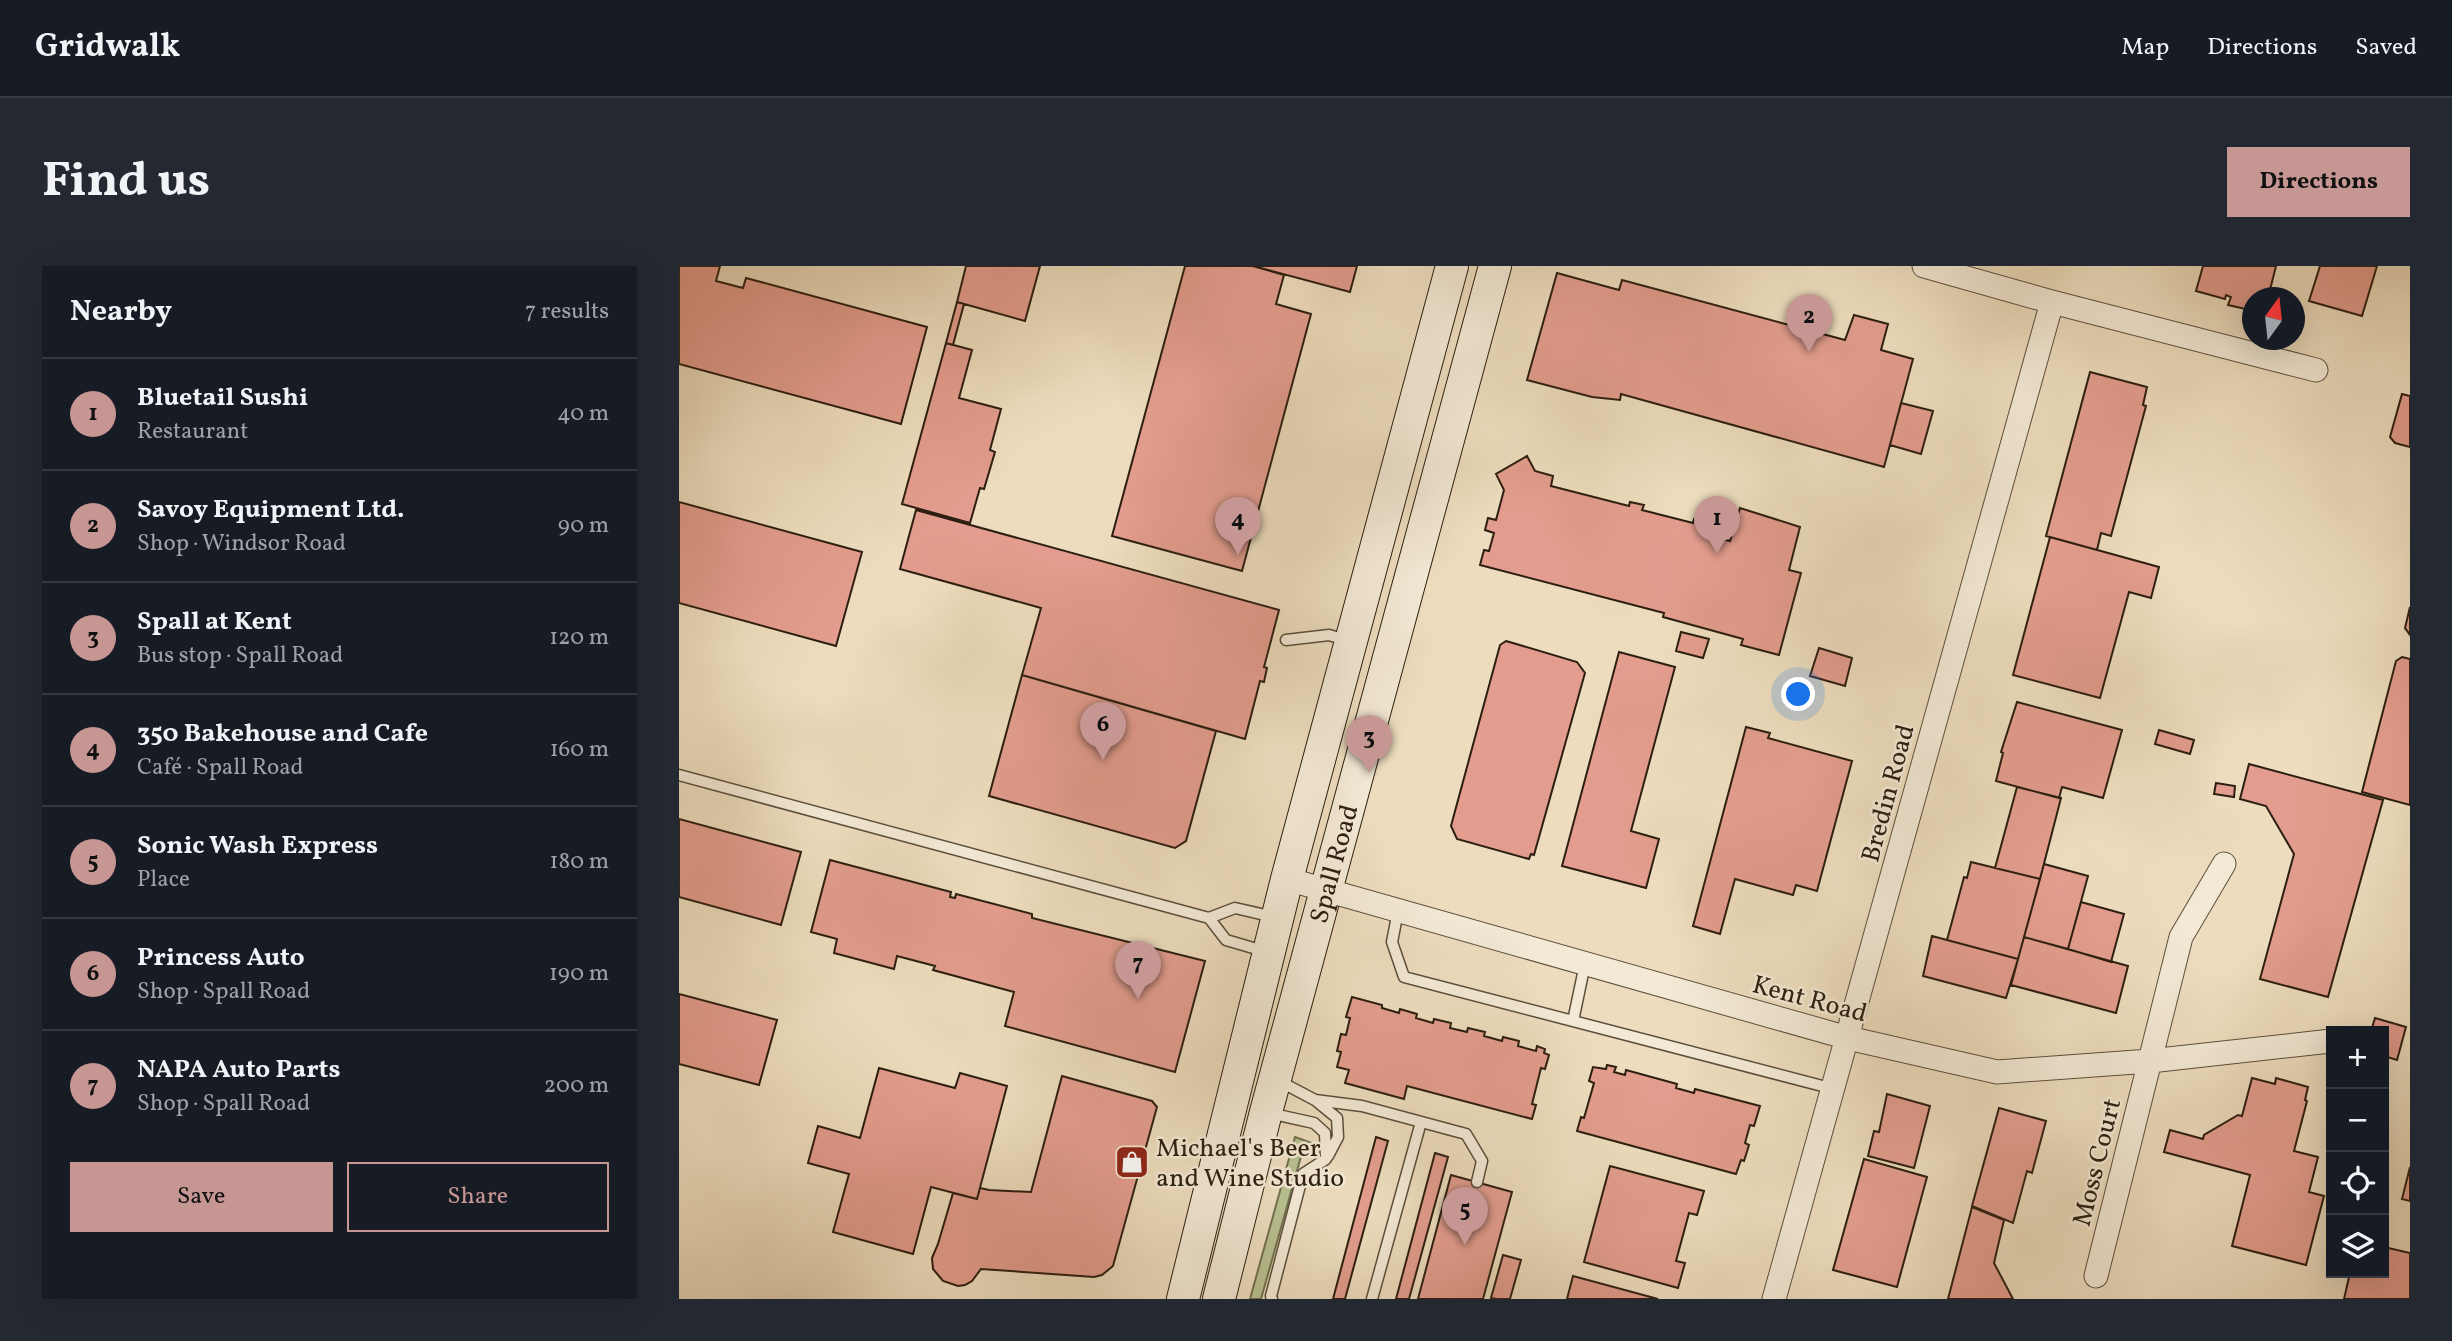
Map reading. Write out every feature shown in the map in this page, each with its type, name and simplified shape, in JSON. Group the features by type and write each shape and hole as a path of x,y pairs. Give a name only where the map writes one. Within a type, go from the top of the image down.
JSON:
{"main road":[{"name":"Spall Road","path":"1182,1298 1287,879 1452,266"},
{"name":"Spall Road","path":"1219,1299 1266,1112 1495,266"}],"street":[{"path":"1924,266 2316,370"},
{"name":"Bredin Road","path":"1774,1299 2052,302"},
{"name":"Moss Court","path":"2096,1276 2181,937 2224,864"},
{"name":"Kent Road","path":"1287,879 1848,1038 1997,1072 2150,1061 2326,1042"}],"lane":[{"path":"1286,640 1329,635 1350,641"},
{"path":"679,775 1209,918 1235,908 1278,918"},
{"path":"1398,911 1392,942 1403,977 1834,1089"},
{"path":"1209,918 1226,940 1269,953"},
{"path":"1573,1021 1585,964"},
{"path":"1272,1299 1303,1174 1326,1159 1338,1137 1338,1118 1315,1100 1275,1079"},
{"path":"1315,1100 1362,1106 1466,1134 1482,1161 1477,1182"},
{"path":"1266,1112 1314,1123 1325,1133 1326,1159"},
{"path":"1372,1299 1421,1122"}],"green space":[{"path":"1295,1137 1312,1143 1309,1152 1302,1153 1261,1299 1250,1299"}],"building":[{"path":"679,266 720,266 716,281 743,288 746,278 927,327 901,424 679,364"},
{"path":"966,266 1040,266 1025,321 957,302"},
{"path":"1185,266 1253,266 1284,275 1276,304 1311,314 1242,571 1112,536"},
{"path":"1253,266 1357,266 1350,292"},
{"path":"2203,266 2276,266 2271,287 2242,287 2242,308 2228,305 2231,297 2226,295 2225,299 2196,291"},
{"path":"2320,266 2377,266 2362,316 2309,301"},
{"path":"1557,273 1619,290 1622,280 1845,340 1854,315 1888,324 1881,350 1913,359 1884,467 1621,394 1620,400 1592,397 1527,380"},
{"path":"957,302 964,304 953,345 946,343"},
{"path":"946,343 972,350 959,398 1001,409 990,450 995,452 984,489 980,488 970,523 902,504"},
{"path":"2090,372 2147,387 2143,405 2146,406 2111,536 2101,533 2097,550 2046,536"},
{"path":"2402,394 2410,396 2410,447 2395,443 2390,437"},
{"path":"1901,403 1933,411 1921,454 1890,445"},
{"path":"1527,456 1535,471 1553,476 1551,486 1629,506 1630,502 1644,505 1642,510 1693,523 1694,519 1705,522 1705,535 1730,541 1740,508 1800,527 1789,570 1801,573 1779,655 1741,645 1743,639 1663,617 1664,613 1480,565 1484,550 1489,551 1494,533 1485,530 1488,518 1496,520 1504,490 1496,474"},
{"path":"679,502 862,552 836,646 679,603"},
{"path":"916,510 1279,610 1264,667 1267,668 1264,682 1260,681 1245,739 1022,675 1041,608 900,569"},
{"path":"2050,537 2159,567 2151,598 2129,592 2100,698 2013,675"},
{"path":"2410,607 2410,635 2405,628"},
{"path":"1681,632 1709,639 1703,658 1676,651"},
{"path":"1506,641 1577,662 1585,673 1534,855 1531,854 1529,859 1457,839 1451,826 1500,645"},
{"path":"1819,648 1852,658 1845,686 1810,676"},
{"path":"1619,652 1675,667 1631,831 1659,839 1646,888 1562,866"},
{"path":"2402,657 2410,659 2410,805 2362,792 2396,661"},
{"path":"1022,675 1216,731 1186,841 1175,848 989,796"},
{"path":"2017,702 2122,730 2103,798 2062,787 2059,798 1996,781 2003,753 2001,752"},
{"path":"1746,727 1770,733 1768,738 1852,761 1817,891 1796,885 1793,895 1735,879 1720,934 1693,926"},
{"path":"2159,730 2194,740 2190,754 2155,744"},
{"path":"2249,764 2383,800 2328,997 2260,979 2294,854 2266,806 2240,799"},
{"path":"2216,783 2235,786 2234,797 2214,794"},
{"path":"2017,787 2061,798 2040,879 1995,868"},
{"path":"679,819 801,852 781,925 679,897"},
{"path":"830,860 951,892 950,897 955,898 956,894 1032,914 1032,918 1205,961 1175,1072 1005,1026 1014,992 933,970 935,966 897,956 894,969 834,953 837,939 811,932"},
{"path":"1971,862 2040,879 2018,959 1947,940 1964,877 1967,878"},
{"path":"2044,864 2088,876 2068,949 2024,937"},
{"path":"2081,902 2124,914 2111,962 2068,949"},
{"path":"1932,936 2018,959 2006,998 1923,976"},
{"path":"2024,937 2128,966 2116,1013 2011,985"},
{"path":"679,994 777,1020 759,1085 679,1064"},
{"path":"1352,997 1399,1013 1400,1009 1417,1014 1416,1018 1433,1023 1434,1019 1451,1023 1450,1028 1467,1032 1468,1028 1485,1032 1484,1036 1502,1041 1503,1037 1519,1041 1518,1046 1536,1051 1537,1046 1545,1049 1544,1053 1549,1055 1545,1069 1541,1068 1532,1104 1536,1105 1532,1119 1407,1086 1404,1099 1345,1083 1349,1070 1337,1067 1341,1052 1337,1051 1341,1034 1346,1035 1350,1018 1346,1017"},
{"path":"2375,1018 2406,1027 2397,1060 2389,1058 2389,1026 2373,1026"},
{"path":"1607,1065 1616,1067 1614,1072 1625,1075 1626,1070 1677,1084 1676,1088 1694,1093 1695,1089 1760,1106 1754,1126 1750,1125 1745,1143 1749,1145 1744,1161 1741,1160 1736,1174 1577,1131 1581,1117 1584,1118 1594,1083 1589,1081 1593,1067 1606,1069"},
{"path":"879,1068 955,1088 960,1073 1007,1086 977,1199 931,1187 913,1254 833,1232 849,1174 808,1163 818,1126 860,1138"},
{"path":"1062,1076 1152,1101 1157,1107 1113,1266 1102,1275 1094,1277 981,1269 972,1281 965,1285 958,1286 943,1281 933,1269 932,1258 953,1193 977,1199 980,1188 1031,1192"},
{"path":"2252,1078 2275,1084 2276,1078 2308,1087 2294,1151 2318,1157 2309,1192 2324,1196 2306,1265 2232,1246 2250,1175 2164,1152 2170,1130 2203,1139 2204,1135 2238,1115 2242,1116"},
{"path":"1887,1094 1930,1106 1914,1168 1868,1156 1874,1131 1879,1132"},
{"path":"1999,1108 2046,1121 2032,1173 2027,1171 2013,1223 1972,1206"},
{"path":"1376,1137 1388,1141 1345,1299 1333,1299"},
{"path":"1435,1153 1448,1157 1409,1299 1396,1299"},
{"path":"1864,1159 1927,1177 1897,1287 1833,1270"},
{"path":"1610,1166 1704,1191 1697,1215 1689,1213 1676,1261 1685,1263 1678,1288 1584,1262"},
{"path":"2410,1167 2410,1201 2402,1199"},
{"path":"1451,1175 1512,1192 1483,1299 1418,1299"},
{"path":"1972,1207 2004,1220 1994,1263 2013,1299 1948,1299"},
{"path":"2389,1248 2410,1253 2410,1299 2344,1299 2349,1278 2389,1278"},
{"path":"1503,1255 1521,1260 1510,1299 1491,1298"},
{"path":"1573,1276 1658,1299 1567,1299"}],"place":[{"name":"Savoy Equipment Ltd.","path":"1809,352"},
{"name":"Bluetail Sushi","path":"1717,554"},
{"name":"350 Bakehouse and Cafe","path":"1238,555"},
{"name":"Princess Auto","path":"1103,760"},
{"name":"Spall at Kent","path":"1369,773"},
{"name":"NAPA Auto Parts","path":"1138,999"},
{"name":"Michael's Beer and Wine Studio","path":"1132,1162"},
{"name":"Sonic Wash Express","path":"1465,1245"}]}
